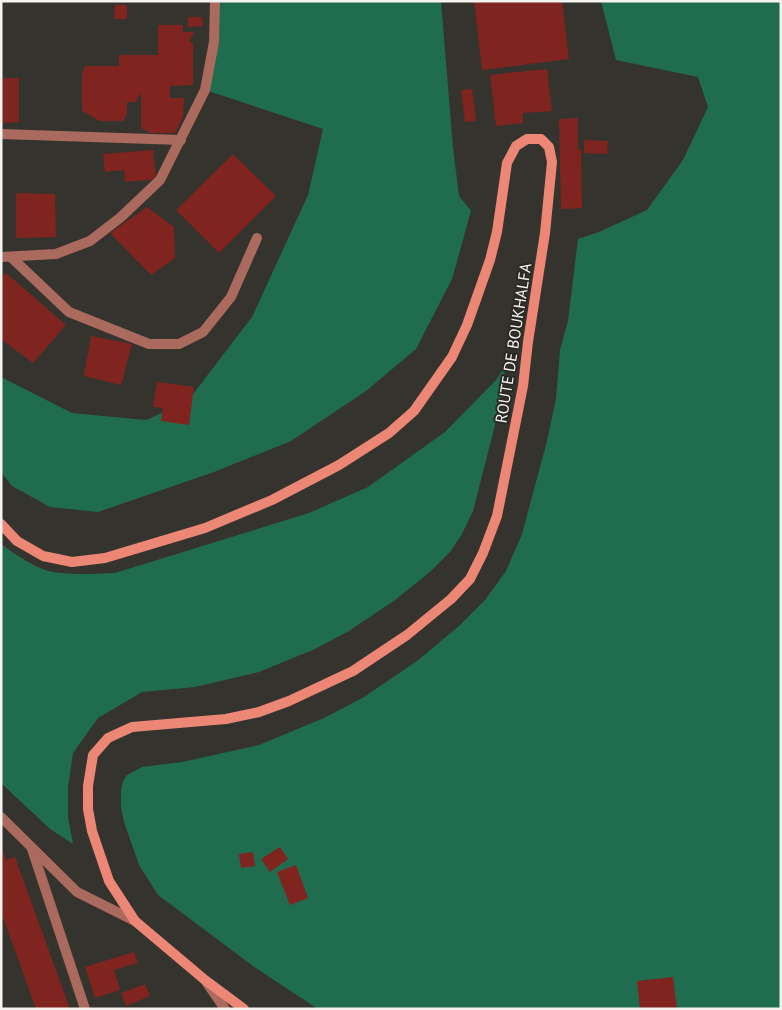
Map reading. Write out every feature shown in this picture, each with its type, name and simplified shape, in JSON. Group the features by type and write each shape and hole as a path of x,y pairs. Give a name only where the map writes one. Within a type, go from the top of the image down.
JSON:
{"main road":[{"name":"ROUTE DE BOUKHALFA","path":"1,524 17,541 43,556 72,562 105,558 205,528 272,500 339,465 389,433 414,411 428,393 452,357 467,325 490,260 497,232 507,163 516,146 527,139 541,140 549,148 552,162 545,233 523,386 496,516 470,579 451,600 407,635 353,670 290,701 259,712 226,719 132,727 108,738 93,755 88,786 88,809 92,831 110,880 135,921 204,980 244,1009"}],"street":[{"path":"6,257 56,254 90,241 121,217 160,180 205,90 214,42 215,1"},
{"path":"1,134 181,140"},
{"path":"6,257 69,312 149,344 180,344 203,332 231,297 256,238"},
{"path":"1,817 77,892 135,921"},
{"path":"32,848 85,1009"},
{"path":"204,980 225,1009"}],"green space":[{"path":"215,1 441,1 453,148 459,196 471,211 452,279 416,349 366,391 291,441 214,472 98,512 50,507 12,486 1,472 1,377 72,413 146,420 187,402 252,317 308,195 323,129 205,90"},
{"path":"601,1 781,1 781,1009 318,1009 253,966 158,895 139,865 124,822 121,807 123,781 127,775 142,767 182,762 259,745 324,718 364,697 417,661 459,626 485,600 506,571 522,534 546,445 556,399 560,350 568,321 578,239 599,232 647,210 683,160 708,107 698,77 616,60"},
{"path":"505,366 503,390 473,511 462,534 450,552 431,571 395,600 349,631 315,649 259,672 195,687 142,692 98,718 73,753 68,787 68,817 73,844 50,829 1,783 1,544 26,561 53,572 76,574 115,573 309,513 368,487 445,432 496,380"}],"building":[{"path":"474,1 562,1 569,59 482,70"},
{"path":"115,5 127,5 127,19 114,19"},
{"path":"188,17 202,17 203,26 188,27"},
{"path":"158,25 183,25 183,32 194,32 189,41 193,43 193,85 170,86 170,98 184,98 183,117 175,133 151,133 141,128 141,92 136,102 127,102 127,114 123,121 100,121 82,111 82,73 85,66 119,66 119,55 158,55"},
{"path":"547,69 552,111 523,113 523,123 496,126 490,75"},
{"path":"1,78 19,78 19,122 1,123"},
{"path":"472,89 476,121 465,122 461,90"},
{"path":"578,118 578,149 581,149 582,208 561,209 559,119"},
{"path":"584,140 608,141 607,154 584,153"},
{"path":"153,150 156,179 125,182 124,170 105,172 103,154"},
{"path":"233,154 276,196 219,253 176,210"},
{"path":"16,193 55,194 56,237 16,238"},
{"path":"147,207 174,227 175,258 151,275 110,233"},
{"path":"6,273 66,325 33,363 1,339 1,277"},
{"path":"91,336 132,344 121,385 84,376"},
{"path":"157,382 194,387 189,425 161,421 163,408 153,407"},
{"path":"1,846 6,860 15,857 70,1009 36,1009 1,912"},
{"path":"280,847 288,859 270,872 261,859"},
{"path":"253,852 255,866 241,868 239,854"},
{"path":"296,865 308,898 290,905 277,872"},
{"path":"134,952 138,963 114,970 120,990 95,998 85,967"},
{"path":"673,977 677,1009 640,1009 637,981"},
{"path":"145,984 150,996 126,1006 121,993"}]}
